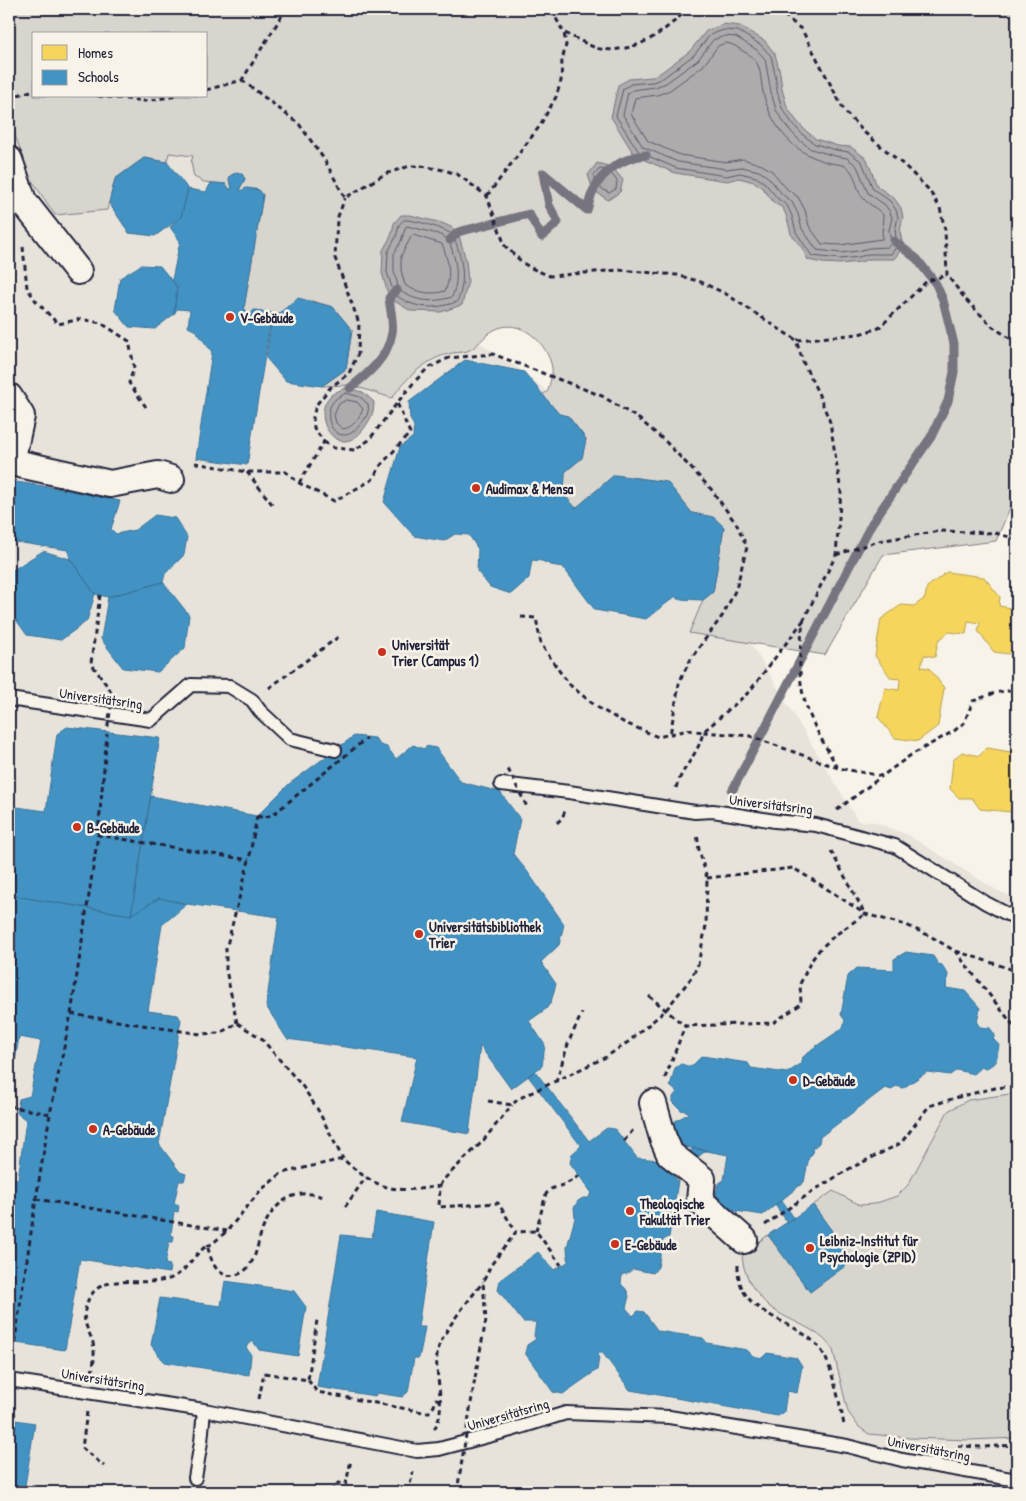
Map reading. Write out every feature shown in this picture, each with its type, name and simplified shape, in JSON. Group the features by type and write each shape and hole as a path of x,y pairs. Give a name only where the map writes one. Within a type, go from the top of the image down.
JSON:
{"street":[{"path":"9,160 23,202 78,271"},
{"path":"9,396 21,416 11,462 110,484 158,475 171,479"},
{"path":"653,1103 663,1138 670,1154 702,1179 700,1201 744,1240"}],"lane":[{"name":"Universitätsring","path":"9,699 151,720 191,685 229,686 252,700 260,711 290,739 335,750"},
{"name":"Universitätsring","path":"501,784 569,792 695,812 713,811 775,821 816,825 896,846 986,904 1017,917"},
{"name":"Universitätsring","path":"9,1380 204,1410 418,1451 439,1449 566,1413 669,1418 847,1446 902,1460 1017,1480"},
{"path":"195,1478 204,1410"}],"path":[{"path":"208,89 242,80 286,9"},
{"path":"487,196 540,126 556,97 561,81 562,60 566,45 564,33 550,9"},
{"path":"564,33 598,48 612,50 626,48 653,39 688,9"},
{"path":"768,9 784,15 802,30 845,112 865,133 905,166 928,190 940,208 945,230 948,276 966,300 993,327 1017,342"},
{"path":"242,80 298,124 324,159 345,198"},
{"path":"9,98 32,91"},
{"path":"117,98 145,101 164,98"},
{"path":"670,735 679,684 683,674 696,652 723,615 736,589 747,547 737,525 711,490 666,442 639,419 602,396 493,354 449,358 428,368 415,381 369,440 355,450 340,450 324,442 314,428 313,417 316,405 330,388 349,373 358,354 359,323 335,258 337,219 345,198 385,174 410,166 421,166 457,174 487,196 505,246 523,263 550,276 620,270 677,275 701,282 726,294 796,340 859,334 879,328 927,281 948,276"},
{"path":"23,244 28,288 36,301 58,324 81,319 101,323 130,341 134,367 129,383 146,407"},
{"path":"671,807 678,782 701,744 703,732 749,692 802,621 836,555 841,492 835,444 830,422 803,362 796,340"},
{"path":"194,463 247,472 286,472 298,484 334,501 372,480 381,465 410,433 397,403"},
{"path":"298,484 324,442"},
{"path":"247,472 272,504"},
{"path":"836,555 878,541 940,531 995,532 1017,539"},
{"path":"16,1343 36,1199 50,1114 71,1014 98,835 107,731 113,694 91,663 100,595"},
{"path":"521,617 536,618 541,644 570,686 597,707 623,722 658,737 688,730 750,736 838,768 882,776"},
{"path":"802,621 800,678 805,702 816,730 838,768"},
{"path":"289,673 341,635"},
{"path":"865,914 816,825 911,756 954,731 964,722 974,700 1010,690 1017,692"},
{"path":"367,738 276,813 265,818 257,816 249,860 226,949 226,970 237,1023 261,1038 304,1087 343,1158 366,1178 386,1187 398,1190 440,1186"},
{"path":"508,769 527,807"},
{"path":"516,1232 498,1203 439,1207 442,1181 482,1142 518,1099 606,1057 628,1042 665,1011 682,992 698,964 704,942 707,878 699,850 695,812"},
{"path":"98,835 249,860"},
{"path":"707,878 793,868 865,914 906,925 930,936 955,951 1017,971"},
{"path":"649,996 685,1026 773,1023 801,1004 800,984 820,949 834,936 865,914"},
{"path":"955,951 1017,1030"},
{"path":"556,1082 569,1041 582,1012"},
{"path":"71,1014 201,1034 220,1033 237,1023"},
{"path":"624,1141 653,1103 674,1058 685,1026"},
{"path":"847,1446 843,1421 829,1366 823,1353 810,1338 751,1303 740,1283 738,1257 744,1240 813,1191 850,1169 901,1143 930,1106 995,1088 1017,1086"},
{"path":"488,1101 512,1105"},
{"path":"9,1106 50,1114"},
{"path":"92,1375 94,1349 85,1324 84,1312 88,1301 95,1291 103,1285 112,1282 167,1280 177,1275 201,1250 212,1244 227,1231 261,1190 282,1174 343,1158"},
{"path":"536,1231 546,1194 551,1189 566,1184 580,1176"},
{"path":"345,1207 366,1178"},
{"path":"207,1246 213,1263 221,1272 228,1276 242,1273 253,1260 264,1226 271,1214 283,1201 305,1192 323,1197"},
{"path":"36,1199 227,1231"},
{"path":"418,1451 437,1424 440,1400 438,1350 451,1325 483,1282 491,1264 516,1232 536,1231"},
{"path":"536,1231 560,1265"},
{"path":"457,1492 486,1320 483,1282"},
{"path":"308,1380 318,1320"},
{"path":"255,1420 264,1374 308,1380 317,1392 428,1413 434,1406 436,1399 440,1400"},
{"path":"87,1409 82,1448 104,1466"},
{"path":"331,1492 338,1483 346,1484 351,1459"}],"shaded area":[{"path":"9,9 1017,9 1017,491 996,541 883,555 825,655 689,633 703,600 713,592 724,527 713,517 692,513 667,482 615,475 576,508 564,495 565,472 582,458 586,439 568,416 559,414 542,395 548,391 552,368 545,350 531,334 523,329 513,327 494,330 465,352 450,353 424,365 403,384 392,398 351,385 322,386 346,369 352,330 333,307 312,301 272,319 272,313 255,310 250,315 244,308 263,195 259,190 247,188 241,191 240,188 245,179 242,174 237,172 230,176 229,180 232,187 230,190 226,184 204,182 194,177 191,162 193,156 169,153 167,162 144,158 115,179 107,210 55,215 31,179 9,119"},
{"name":"Universität Trier (Campus 1)","path":"9,127 183,148 524,372 654,483 858,821 874,822 908,835 998,891 1017,898 1017,1492 9,1492"},
{"path":"1017,1093 1017,1438 970,1440 910,1438 869,1434 859,1427 848,1412 833,1350 820,1336 770,1307 764,1301 750,1283 742,1257 768,1235 810,1292 853,1260 813,1205 833,1191 860,1205 874,1204 897,1196 908,1185 948,1111 968,1100"}],"water":[{"path":"724,24 740,26 765,41 775,54 787,107 805,130 816,139 838,146 851,147 867,159 877,186 894,198 901,208 903,217 900,231 903,248 894,259 870,259 840,264 808,260 802,248 791,234 783,208 774,203 762,187 754,182 739,178 727,181 675,173 635,156 611,117 618,85 629,79 652,77 660,73 690,51 706,31"},
{"path":"597,163 612,167 623,180 620,192 608,200 593,190 588,175"},
{"path":"401,215 410,215 442,223 458,232 466,260 468,281 462,305 441,312 411,311 389,298 382,273 383,250 391,236 394,223"},
{"path":"345,388 363,392 374,402 371,417 363,430 353,439 344,441 336,439 329,432 323,414 325,404 331,395"}],"building: Homes":[{"path":"947,572 984,577 1000,597 999,606 1011,608 1013,594 1017,595 1017,655 994,652 978,631 980,623 968,621 966,634 949,632 938,641 935,657 924,655 921,667 929,668 944,688 938,726 918,741 895,738 878,717 885,688 899,690 900,679 891,678 875,656 881,619 901,605 914,606 925,598 927,587"},
{"path":"987,748 1017,753 1017,798 1015,797 1011,812 980,809 972,798 959,798 950,789 953,760 962,752 979,756"}],"building: Schools":[{"path":"121,9 158,9 153,13"},
{"path":"144,158 167,162 188,189 181,217 155,236 129,233 109,203 115,179"},
{"name":"V-Gebäude","path":"237,172 242,174 245,179 240,188 241,191 246,188 259,190 263,195 244,308 250,315 254,310 272,313 247,465 196,458 212,352 196,331 188,327 190,310 177,309 174,314 177,287 172,280 180,241 170,227 181,217 188,189 206,192 211,183 214,183 226,184 230,190 232,187 229,180 230,176"},
{"path":"141,265 160,266 177,287 174,314 155,329 129,327 115,310 120,278"},
{"name":"V-Gebäude","path":"298,298 333,307 352,330 346,369 322,386 286,381 266,358 272,319"},
{"name":"Audimax & Mensa","path":"465,360 524,372 559,414 568,416 586,439 582,458 565,472 564,495 576,508 614,475 667,482 692,513 713,517 724,527 713,592 703,600 677,599 676,596 646,619 595,610 563,567 532,560 529,578 511,594 490,587 477,571 478,549 469,535 455,534 444,541 414,536 384,502 400,447 413,437 414,426 410,419 409,402"},
{"path":"9,481 120,501 111,529 116,534 135,530 155,515 175,518 187,537 184,555 165,574 163,582 108,597 95,594 70,559 68,550 9,541"},
{"path":"43,551 70,559 95,594 87,621 61,640 27,635 9,610 11,571"},
{"path":"163,582 189,615 185,648 158,672 123,668 101,639 108,597"},
{"name":"B-Gebäude","path":"67,727 160,738 131,915 9,895 9,806 46,811 57,734"},
{"name":"Universitätsbibliothek Trier","path":"354,736 375,738 380,745 387,747 396,759 413,745 424,749 426,746 436,748 461,782 500,792 520,819 513,854 564,924 559,945 541,962 556,984 551,1002 546,1009 529,1021 545,1045 542,1066 511,1089 480,1046 469,1134 402,1122 417,1057 287,1039 266,1006 279,917 187,904 159,898 131,915 151,796 257,816 289,784"},
{"name":"A-Gebäude","path":"9,895 131,915 159,898 187,904 162,925 148,1011 178,1015 181,1020 159,1144 180,1172 186,1174 184,1181 179,1181 174,1203 179,1205 178,1212 174,1211 171,1235 174,1236 173,1242 169,1242 165,1264 170,1265 169,1273 80,1259 65,1350 9,1342 9,1178 18,1179 26,1120 17,1113 19,1099 30,1096 41,1041 19,1037 14,1067 9,1072"},
{"name":"D-Gebäude","path":"906,952 933,956 948,974 946,988 965,991 980,1008 977,1023 980,1027 990,1028 995,1035 993,1039 999,1045 996,1062 987,1068 982,1067 974,1074 957,1070 950,1075 927,1072 903,1088 896,1086 892,1090 885,1088 820,1137 819,1143 812,1149 813,1153 809,1157 804,1182 763,1215 721,1209 715,1202 718,1184 724,1180 728,1155 680,1146 672,1139 675,1121 689,1112 681,1110 673,1102 673,1097 677,1092 670,1086 675,1068 681,1064 691,1067 702,1056 748,1063 751,1068 787,1073 802,1063 802,1058 812,1049 843,1028 845,1020 841,1015 848,976 857,968 894,970 894,959"},
{"name":"E-Gebäude","path":"535,1071 589,1141 607,1128 615,1129 637,1158 660,1160 667,1169 694,1148 707,1150 673,1176 678,1181 669,1237 663,1240 658,1267 653,1273 633,1269 627,1274 622,1274 621,1284 629,1296 626,1308 633,1316 638,1311 644,1312 658,1331 703,1338 707,1343 747,1350 753,1356 762,1358 767,1353 797,1358 802,1366 797,1393 787,1391 784,1412 778,1416 630,1390 602,1352 597,1355 599,1358 597,1370 563,1394 553,1392 525,1353 527,1345 536,1339 534,1336 536,1322 523,1322 498,1290 500,1280 538,1252 554,1270 568,1262 567,1247 575,1218 574,1208 578,1201 583,1198 589,1198 591,1192 570,1163 572,1154 581,1146 528,1076"},
{"path":"782,1200 794,1218 787,1222 775,1205"},
{"name":"Leibniz-Institut für Psychologie (ZPID)","path":"813,1205 853,1260 810,1292 768,1235"},
{"path":"376,1212 434,1222 418,1327 425,1327 422,1344 419,1358 414,1358 408,1392 402,1397 377,1393 375,1396 317,1387 341,1235 372,1238"},
{"path":"225,1281 294,1291 306,1307 298,1356 259,1350 253,1341 246,1347 251,1355 249,1375 164,1362 151,1345 160,1298 221,1306"},
{"path":"9,1419 35,1423 24,1492 9,1492"}],"waterway":[{"path":"450,240 458,232 529,214 542,237 558,222 549,205 543,173 587,210 593,191 608,171 622,162 646,155"},
{"path":"732,791 872,523 931,437 948,401 954,372 954,344 943,300 936,284 917,259 894,241"},
{"path":"350,388 370,371 382,357 390,342 392,320 389,298 397,290"}],"place":[{"name":"V-Gebäude","path":"230,317"},
{"name":"Audimax & Mensa","path":"476,488"},
{"name":"Universität Trier (Campus 1)","path":"382,652"},
{"name":"B-Gebäude","path":"77,827"},
{"name":"Universitätsbibliothek Trier","path":"419,934"},
{"name":"D-Gebäude","path":"793,1080"},
{"name":"A-Gebäude","path":"93,1129"},
{"name":"Theologische Fakultät Trier","path":"630,1211"},
{"name":"E-Gebäude","path":"615,1244"},
{"name":"Leibniz-Institut für Psychologie (ZPID)","path":"810,1248"}]}
